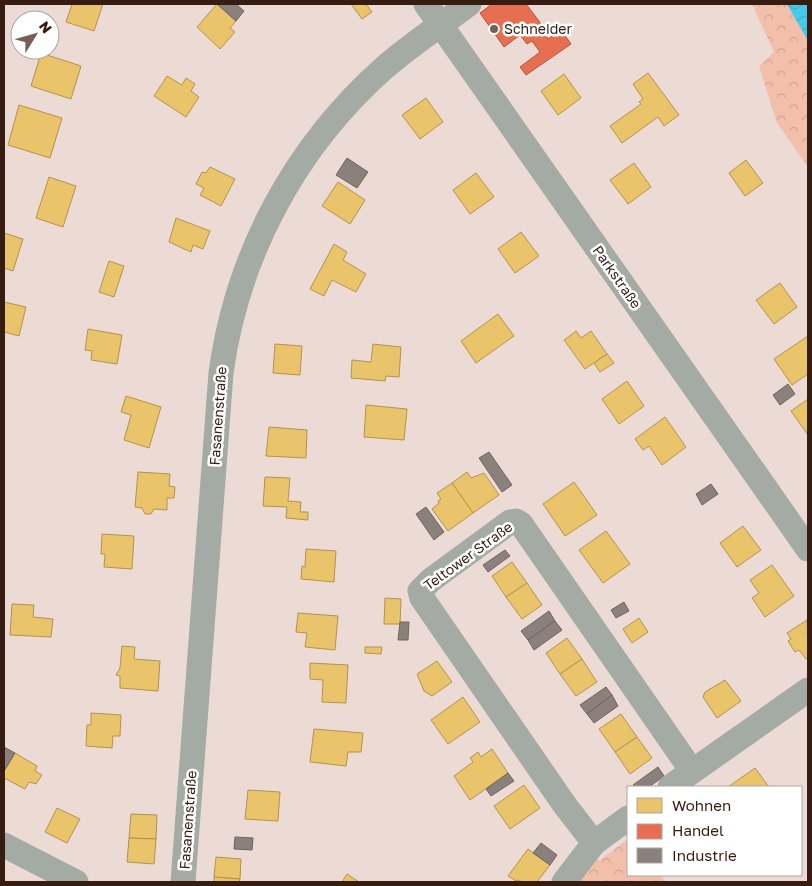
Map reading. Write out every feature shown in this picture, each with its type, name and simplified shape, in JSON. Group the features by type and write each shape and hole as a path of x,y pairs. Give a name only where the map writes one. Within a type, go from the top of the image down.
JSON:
{"street":[{"name":"Parkstraße","path":"426,4 808,549"},
{"name":"Fasanenstraße","path":"183,882 221,372 234,304 260,236 290,179 308,152 367,84 386,66 469,4"},
{"name":"Teltower Straße","path":"594,843 564,804 422,598 420,591 431,580 510,522 516,521 521,524 692,771"},
{"path":"671,786 808,690"},
{"path":"564,882 594,843 627,819"},
{"path":"4,845 76,882"}],"green space":[{"path":"752,4 787,4 808,41 808,167 777,123 759,66 774,52"},
{"path":"627,840 627,876 661,876 666,882 553,882 583,842 599,861"}],"water":[{"path":"787,4 808,4 808,41"}],"building: Wohnen":[{"path":"72,4 103,4 94,31 66,22"},
{"path":"217,4 236,21 230,28 235,32 220,49 197,27"},
{"path":"351,4 366,4 372,12 362,19"},
{"path":"60,59 81,66 71,99 31,86 39,60"},
{"path":"648,73 679,115 664,126 658,117 622,143 610,126 641,104 639,102 643,99 633,84"},
{"path":"564,74 581,98 558,115 541,91"},
{"path":"167,76 182,85 186,78 195,84 191,91 199,97 186,117 154,96"},
{"path":"426,98 443,122 420,139 402,115"},
{"path":"19,105 62,118 50,158 8,145"},
{"path":"746,160 763,183 745,196 729,173"},
{"path":"634,163 651,187 628,204 610,180"},
{"path":"210,167 235,179 221,206 200,195 204,188 196,184 202,172 206,173"},
{"path":"476,173 494,197 470,214 453,190"},
{"path":"49,177 76,186 63,227 36,218"},
{"path":"338,182 365,200 350,224 322,206"},
{"path":"176,218 210,231 203,249 193,245 191,252 169,242"},
{"path":"521,232 539,256 515,273 498,249"},
{"path":"4,233 23,239 13,271 4,268"},
{"path":"334,244 347,252 343,260 366,274 356,292 332,280 324,296 310,289"},
{"path":"109,261 124,266 114,297 99,292"},
{"path":"780,283 797,307 774,324 756,300"},
{"path":"4,302 26,307 19,336 4,332"},
{"path":"498,314 514,336 476,363 461,341"},
{"path":"88,329 122,335 117,364 91,360 92,351 85,350"},
{"path":"576,331 581,338 591,331 607,354 585,369 564,340"},
{"path":"808,336 808,374 792,385 774,359"},
{"path":"275,344 302,346 300,375 273,373"},
{"path":"373,344 401,347 399,377 386,376 385,381 351,378 352,360 371,362"},
{"path":"607,354 614,363 600,372 594,363"},
{"path":"627,381 644,406 619,424 602,399"},
{"path":"126,396 161,407 149,448 124,440 131,415 121,412"},
{"path":"808,399 808,435 791,411"},
{"path":"366,405 407,409 404,440 364,437"},
{"path":"665,417 686,447 662,465 649,446 643,450 635,439"},
{"path":"269,427 307,430 306,458 266,456"},
{"path":"138,472 170,474 169,486 175,487 174,498 167,498 167,510 154,509 151,514 145,514 142,508 135,507"},
{"path":"467,472 471,478 484,473 499,495 473,513 452,483"},
{"path":"265,477 290,478 288,501 301,502 300,512 308,512 308,520 286,518 287,507 263,506"},
{"path":"574,482 597,515 565,536 543,504"},
{"path":"452,483 473,513 448,531 432,509 441,499 437,493"},
{"path":"743,526 761,550 737,567 720,543"},
{"path":"606,531 630,564 603,583 579,550"},
{"path":"102,534 134,536 132,569 104,567 105,554 101,554"},
{"path":"306,549 336,551 334,582 301,579 302,566 305,567"},
{"path":"512,562 527,583 506,597 492,576"},
{"path":"772,565 794,596 765,617 752,598 759,593 750,580"},
{"path":"527,583 542,605 522,619 506,597"},
{"path":"385,598 401,599 400,624 384,624"},
{"path":"12,604 34,605 33,617 53,619 51,637 10,635"},
{"path":"298,613 338,616 335,650 305,647 307,633 296,632"},
{"path":"639,618 648,632 632,643 623,629"},
{"path":"807,620 808,658 806,659 799,650 795,652 788,641 791,639 787,633"},
{"path":"567,638 582,659 560,674 546,653"},
{"path":"122,646 135,647 134,659 160,661 158,691 120,688 120,676 116,675 120,668"},
{"path":"365,647 382,647 381,654 365,653"},
{"path":"582,659 597,682 576,696 560,674"},
{"path":"437,661 452,682 432,696 424,691 417,674"},
{"path":"310,663 348,665 346,703 322,702 323,680 310,679"},
{"path":"725,680 741,701 717,718 703,697 705,692"},
{"path":"463,697 480,722 448,744 431,720"},
{"path":"91,713 121,715 120,736 113,736 112,748 86,746 87,725 91,725"},
{"path":"621,714 637,737 615,752 599,729"},
{"path":"314,729 363,733 361,752 348,752 346,766 310,762"},
{"path":"637,737 652,758 630,774 615,752"},
{"path":"492,749 508,773 470,800 454,776 473,762 470,758 478,752 481,757"},
{"path":"15,753 37,766 35,771 42,775 36,784 29,782 25,789 4,778 4,771"},
{"path":"755,768 768,786 729,786"},
{"path":"524,785 540,808 510,829 494,806"},
{"path":"248,790 280,792 278,821 245,819"},
{"path":"57,808 80,819 67,843 45,832"},
{"path":"131,814 157,815 156,839 129,838"},
{"path":"129,838 156,839 154,864 127,862"},
{"path":"528,849 550,865 537,882 516,881 508,876"},
{"path":"216,857 241,859 240,879 214,877"},
{"path":"347,874 359,882 342,882"},
{"path":"214,877 240,879 239,882 214,882"}],"building: Handel":[{"path":"492,4 526,4 539,21 548,39 561,30 571,44 526,75 520,67 540,52 532,41 527,44 520,35 504,47 480,13"}],"building: Industrie":[{"path":"217,4 236,4 244,11 236,21"},
{"path":"347,158 368,172 357,188 336,175"},
{"path":"788,384 795,394 780,405 773,395"},
{"path":"489,452 512,485 502,492 479,458"},
{"path":"711,484 718,494 702,505 696,494"},
{"path":"426,507 444,532 434,540 416,514"},
{"path":"505,550 510,556 488,572 483,565"},
{"path":"624,602 629,611 616,618 611,610"},
{"path":"549,611 555,621 528,640 521,631"},
{"path":"555,621 562,630 534,650 528,640"},
{"path":"400,622 409,622 408,640 398,640"},
{"path":"606,687 612,695 587,714 580,705"},
{"path":"612,695 618,706 594,723 587,714"},
{"path":"4,747 15,753 4,771"},
{"path":"658,767 664,776 650,786 633,785"},
{"path":"508,773 514,781 491,796 486,789"},
{"path":"235,837 253,838 252,850 234,849"},
{"path":"541,843 557,855 550,865 533,853"}],"place":[{"name":"Schneider","path":"494,29"}]}
